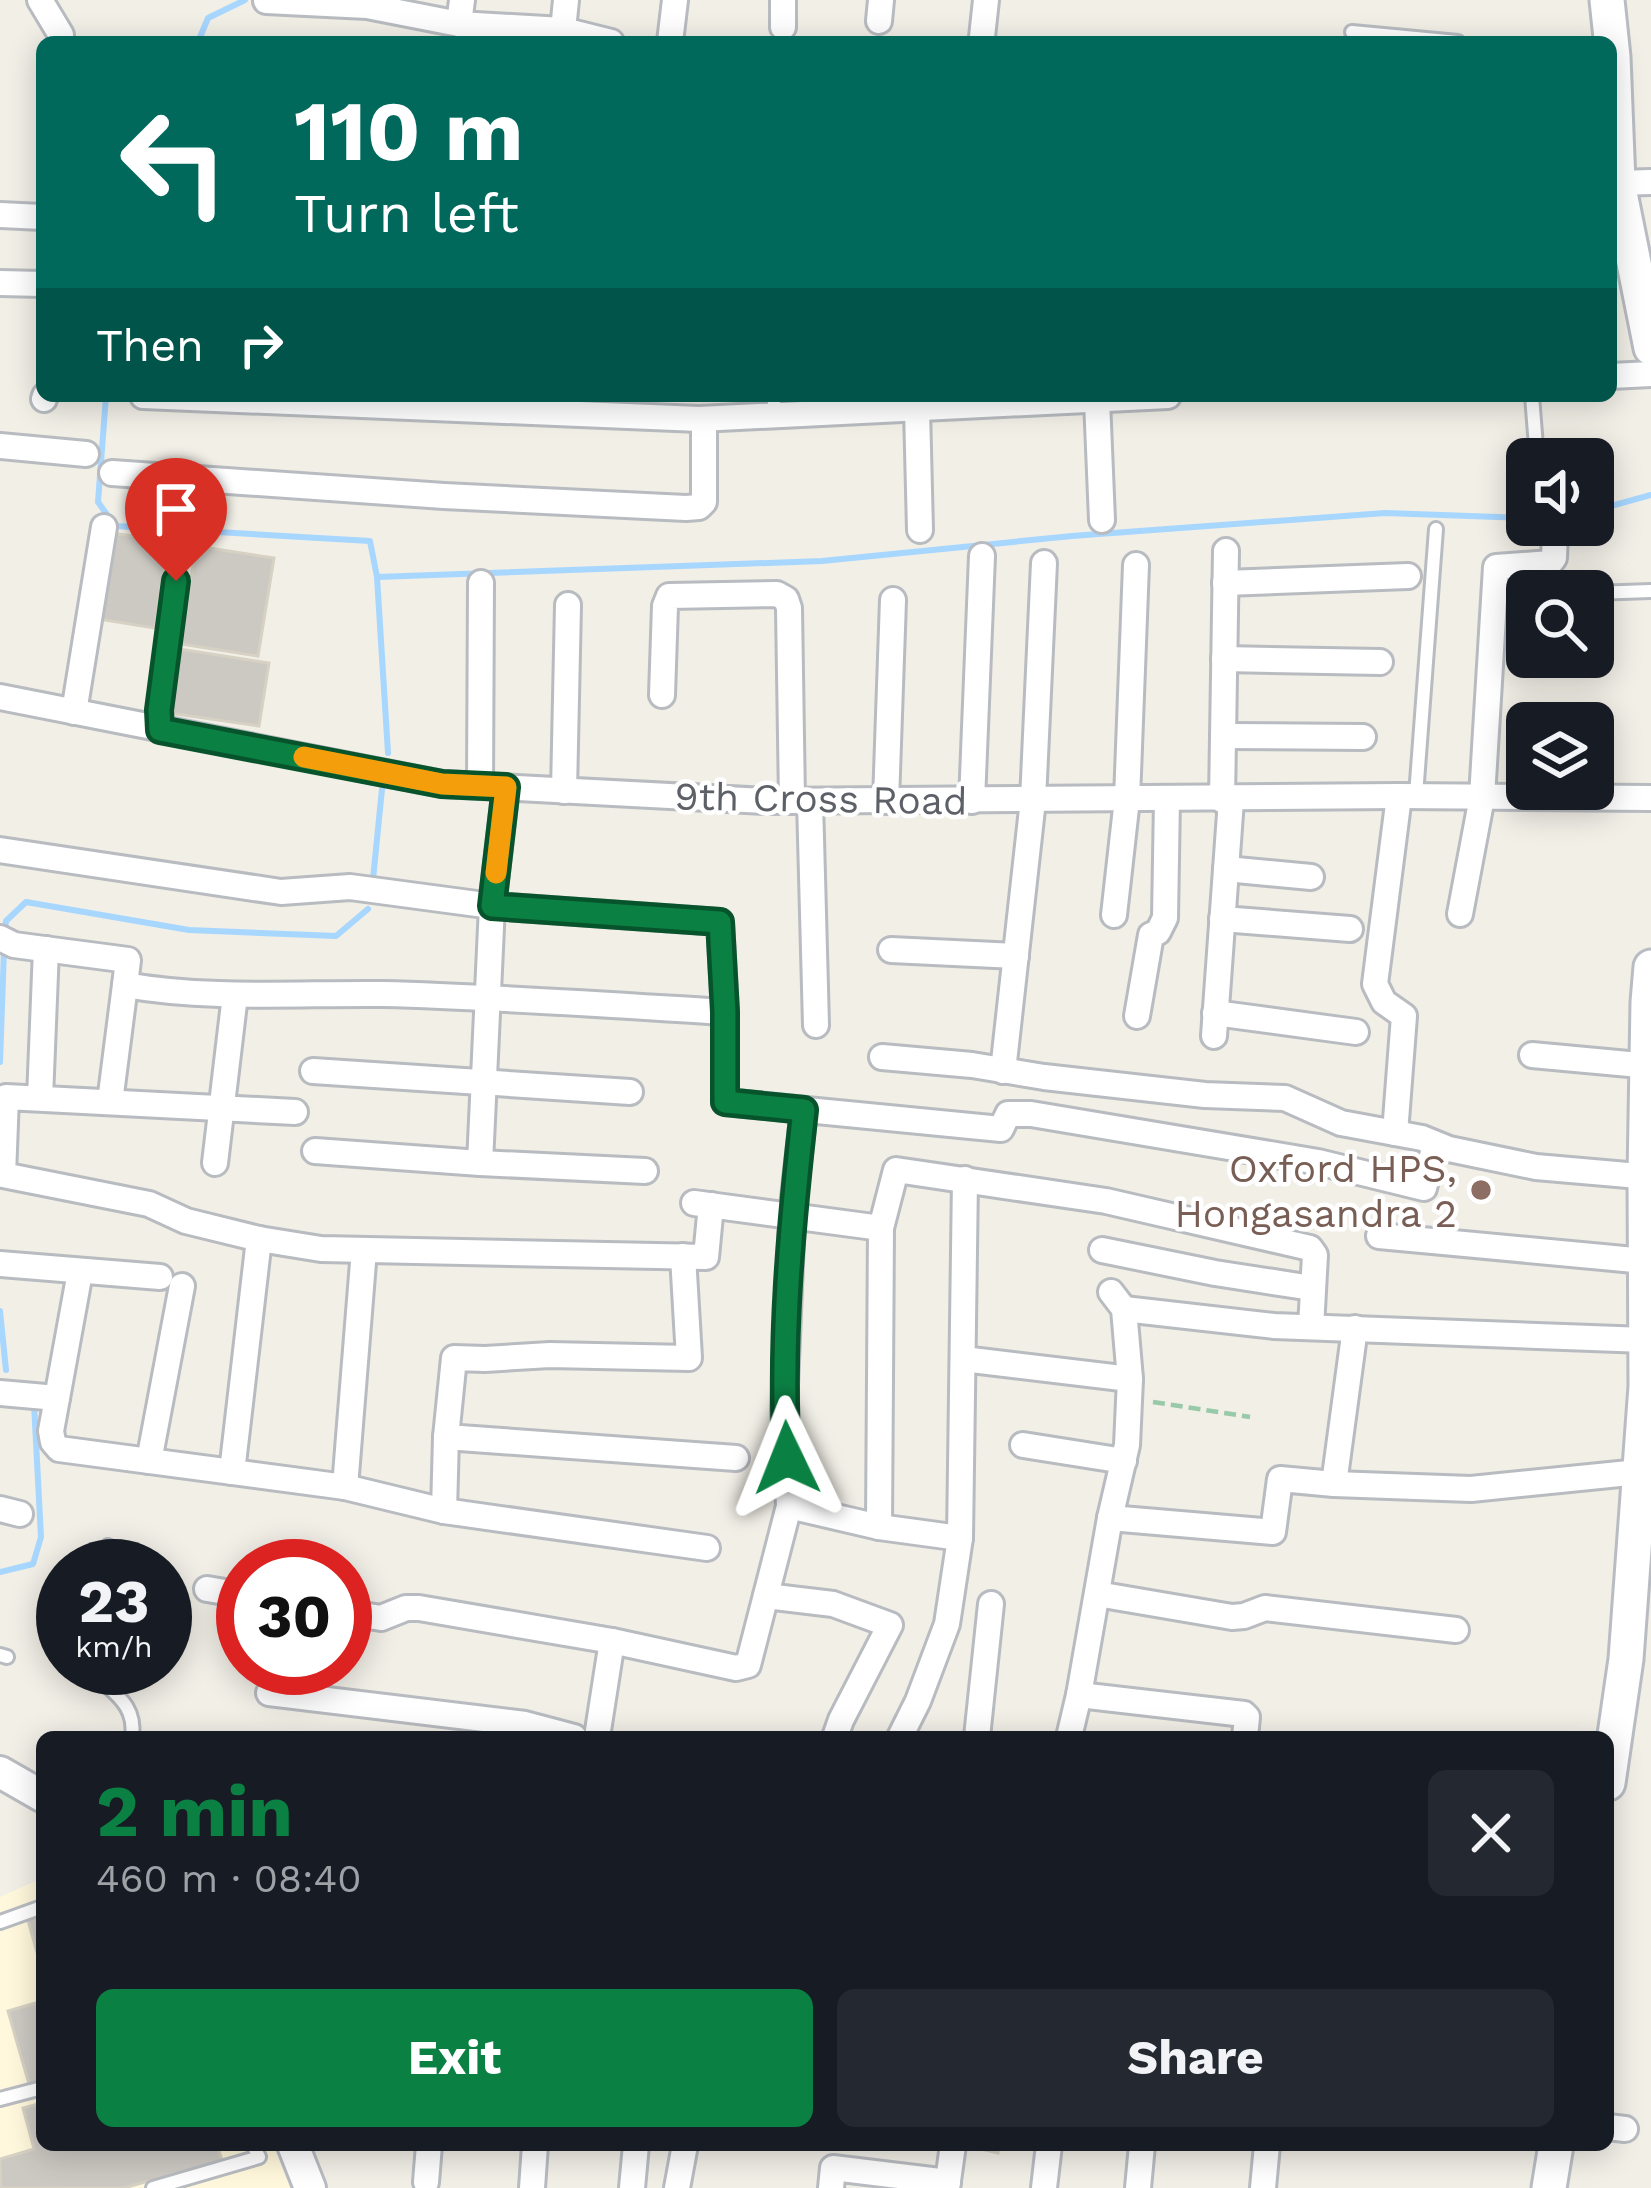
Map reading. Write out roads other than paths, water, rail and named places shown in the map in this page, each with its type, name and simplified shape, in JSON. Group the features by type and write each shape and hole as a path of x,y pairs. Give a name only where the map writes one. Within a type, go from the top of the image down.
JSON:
{"main road":[{"path":"1607,0 1610,36"},
{"path":"1617,105 1624,173 1621,251 1651,348"},
{"path":"1614,1740 1644,1520 1640,1472 1651,967"},
{"path":"1549,2188 1555,2151"}],"street":[{"path":"40,0 61,36"},
{"path":"563,30 566,0"},
{"path":"671,36 675,0"},
{"path":"783,0 783,28"},
{"path":"982,36 986,0"},
{"path":"266,2 368,3 461,12 587,36"},
{"path":"0,215 36,217"},
{"path":"0,283 36,284"},
{"path":"1617,376 1651,374"},
{"path":"437,402 635,406 704,418 774,406 917,409 1056,402"},
{"path":"1096,402 1102,520"},
{"path":"917,409 920,530"},
{"path":"112,473 444,496 699,507 704,502 704,418"},
{"path":"0,446 86,454"},
{"path":"74,712 104,527"},
{"path":"1460,914 1482,797 1496,567 1550,562 1554,546"},
{"path":"1226,551 1226,869 1215,1024 1356,1032"},
{"path":"972,801 982,556"},
{"path":"1003,1071 1034,800 1044,562"},
{"path":"1114,915 1126,799 1136,565"},
{"path":"1225,583 1408,576"},
{"path":"480,786 481,583"},
{"path":"662,695 669,596 777,594 786,599 816,1025"},
{"path":"886,801 893,600"},
{"path":"564,791 568,605"},
{"path":"1224,659 1380,662"},
{"name":"9th Cross Road","path":"0,698 442,784 801,801 1651,798"},
{"path":"1223,736 1363,736"},
{"path":"480,1163 492,906 506,787"},
{"path":"1395,1133 1405,1016 1384,1002 1375,984 1407,796"},
{"path":"1137,1016 1151,935 1159,932 1166,918 1166,799"},
{"path":"0,850 281,892 350,887 492,906 720,922 725,1102 1001,1129 1008,1114 1031,1114 1318,1162 1424,1188 1435,1144"},
{"path":"1226,869 1311,877"},
{"path":"1222,919 1349,929"},
{"path":"0,938 14,945 128,960 110,1102"},
{"path":"40,1098 46,949"},
{"path":"891,950 1016,956"},
{"path":"125,985 235,995 382,994 725,1012"},
{"path":"215,1163 235,995"},
{"path":"1532,1055 1649,1066"},
{"path":"882,1057 1205,1095 1285,1098 1340,1124 1422,1138 1448,1149 1536,1167 1648,1177"},
{"path":"313,1071 630,1092"},
{"path":"295,1112 6,1097 3,1175 149,1204 186,1221 321,1249 706,1257 703,1204 881,1228"},
{"path":"372,1616 419,1608 743,1668 748,1665 789,1506 784,1410 792,1215 804,1110"},
{"path":"315,1151 645,1171"},
{"path":"879,1527 881,1228 896,1170 1106,1201 1310,1248 1315,1255 1311,1328"},
{"path":"903,1731 946,1624 960,1538 965,1179"},
{"path":"1379,1236 1647,1247"},
{"path":"232,1472 259,1239"},
{"path":"345,1486 364,1250"},
{"path":"1102,1250 1312,1288"},
{"path":"444,1511 454,1358 688,1358 683,1256"},
{"path":"0,1264 171,1282 149,1461"},
{"path":"80,1272 51,1431 59,1449 345,1486 444,1511 707,1548"},
{"path":"1070,1731 1127,1445 1130,1388 1117,1301 1206,1320 1311,1328 1646,1340"},
{"path":"1334,1484 1355,1328"},
{"path":"963,1359 1130,1388"},
{"path":"0,1393 57,1398"},
{"path":"446,1437 736,1458"},
{"path":"1023,1445 1124,1461"},
{"path":"1110,1518 1273,1532 1280,1479 1471,1489 1640,1472"},
{"path":"789,1506 879,1527 960,1538"},
{"path":"207,1589 216,1590"},
{"path":"1096,1594 1232,1617 1265,1608 1456,1630"},
{"path":"766,1596 833,1604 890,1625 837,1731"},
{"path":"978,1731 992,1604"},
{"path":"598,1731 611,1641"},
{"path":"286,1695 551,1731"},
{"path":"1079,1695 1244,1714 1246,1731"},
{"path":"1203,1731 1207,1709"},
{"path":"0,1772 36,1793"},
{"path":"295,2151 310,2188"},
{"path":"426,2182 429,2151"},
{"path":"532,2188 535,2151"},
{"path":"632,2188 635,2151"},
{"path":"682,2187 685,2151"},
{"path":"831,2188 832,2168 948,2185 952,2151"},
{"path":"1044,2188 1048,2151"},
{"path":"1138,2188 1141,2151"},
{"path":"1268,2151 1272,2187"}],"lane":[{"path":"1352,32 1394,36"},
{"path":"1532,402 1535,438"},
{"path":"1407,796 1436,529"},
{"path":"160,730 182,538"},
{"path":"1614,592 1651,591"},
{"path":"119,1695 131,1711 133,1731"},
{"path":"0,1922 36,1908"},
{"path":"0,2099 36,2090"},
{"path":"153,2188 259,2157 256,2151"}],"waterway":[{"path":"200,36 208,18 245,0"},
{"path":"106,402 98,502 115,526 370,541 377,577 388,753"},
{"path":"1614,505 1651,495"},
{"path":"377,577 822,561 1072,536 1385,513 1506,517"},
{"path":"373,879 382,789"},
{"path":"5,931 6,921 26,902 189,930 336,936 368,909"},
{"path":"0,1062 4,950"},
{"path":"0,1311 6,1370"},
{"path":"0,1572 33,1564 41,1537 34,1404"}],"place":[{"name":"Oxford HPS, Hongasandra 2","path":"1481,1190"}]}
